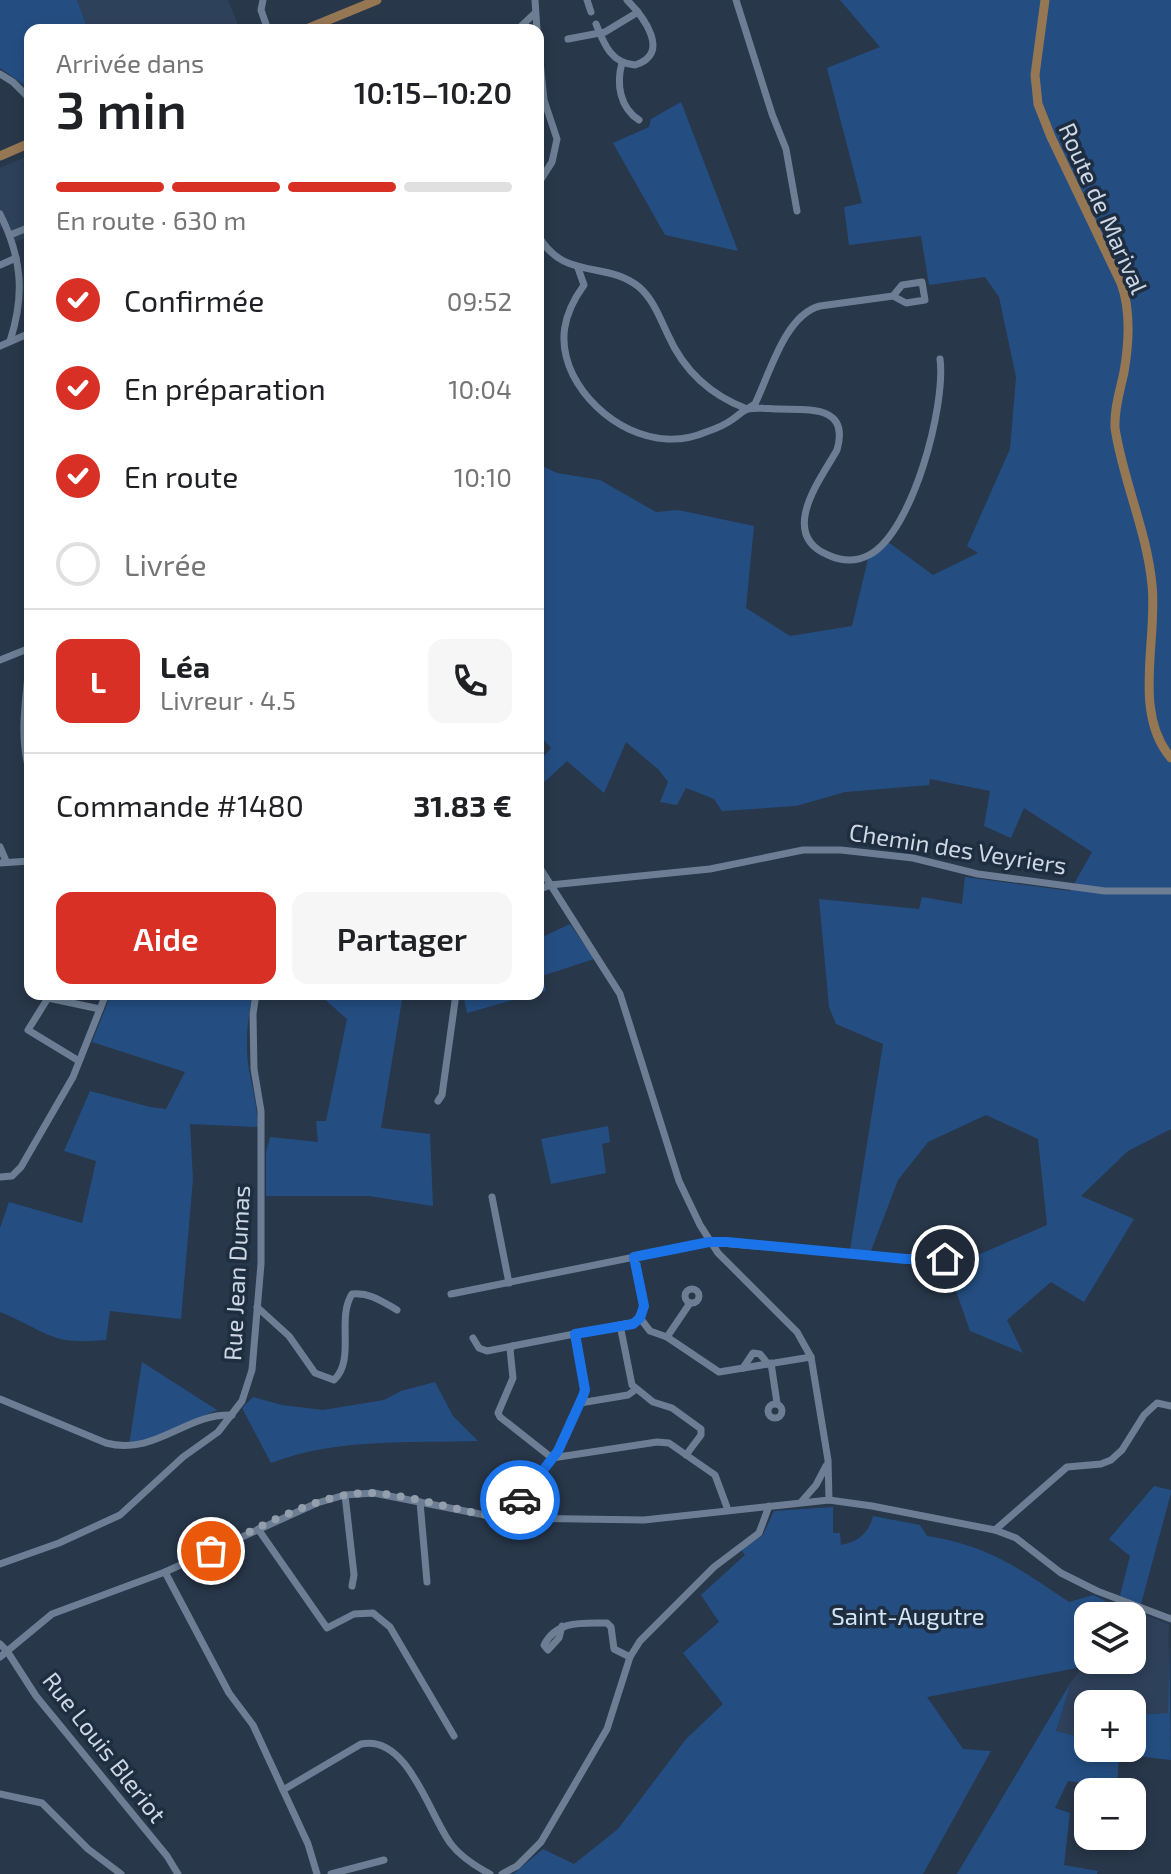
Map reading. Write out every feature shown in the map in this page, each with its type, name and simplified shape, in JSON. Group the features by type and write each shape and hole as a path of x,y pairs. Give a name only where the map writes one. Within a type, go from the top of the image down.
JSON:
{"main road":[{"path":"319,24 377,0"},
{"name":"Route de Marival","path":"1045,0 1035,75 1038,104 1121,283 1127,305 1126,358 1115,412 1115,428 1152,583 1151,718 1160,742 1171,758"},
{"path":"0,156 24,146"}],"street":[{"path":"263,0 261,10 266,24"},
{"path":"535,0 536,24"},
{"path":"587,0 591,12"},
{"path":"596,24 608,52 622,63 641,64 647,60 652,50 649,26 627,0"},
{"path":"736,0 786,149 797,211"},
{"path":"568,39 600,34 638,12"},
{"path":"523,24 535,13"},
{"path":"622,63 620,94 630,112 639,120"},
{"path":"0,74 24,93"},
{"path":"544,100 557,139 555,154 544,173"},
{"path":"0,214 16,258 21,295 10,341"},
{"path":"10,235 24,229"},
{"path":"544,245 559,260 578,268 625,278 640,288 652,303 690,372 714,393 747,409 810,409 834,419 841,432 840,441 806,507 804,524 811,542 820,552 843,560 868,556 889,538 912,492 923,467 937,414 943,379 940,359"},
{"path":"0,265 16,258"},
{"path":"578,268 584,285"},
{"path":"601,273 584,285 566,317 562,335 563,349 580,387 611,419 641,434 676,440 705,433 755,404 790,328 809,309 893,296"},
{"path":"0,346 24,335"},
{"path":"0,660 24,650"},
{"path":"0,847 3,862 24,861"},
{"name":"Chemin des Veyriers","path":"544,888 710,869 803,850 841,850 889,854 978,874 1105,891 1171,891"},
{"path":"544,875 620,994 679,1181 709,1242 797,1332 811,1357 828,1460 829,1500"},
{"path":"47,1000 28,1030 79,1061"},
{"path":"57,1000 100,1009"},
{"path":"0,1177 12,1176 21,1167 73,1077 104,1000"},
{"name":"Rue Jean Dumas","path":"0,1564 59,1543 120,1515 183,1457 218,1432 232,1415 248,1386 257,1307 262,1180 261,1111 254,1069 255,1000"},
{"path":"438,1101 455,1000"},
{"path":"492,1197 509,1283"},
{"path":"451,1294 709,1242 906,1259 945,1259"},
{"path":"473,1338 479,1348 487,1351 633,1324 640,1318 644,1306 634,1257"},
{"path":"257,1307 289,1336 315,1373 334,1380 343,1363 345,1318 352,1294 374,1297 397,1310"},
{"path":"667,1337 690,1303"},
{"path":"640,1318 650,1331 667,1337 719,1372 811,1357"},
{"path":"620,1325 635,1390 653,1402 672,1408 701,1429 701,1435 686,1455"},
{"path":"506,1518 558,1451 585,1390 575,1334"},
{"path":"513,1346 510,1349 512,1384 498,1413 552,1458 657,1442 669,1443 715,1475 728,1510"},
{"path":"743,1368 753,1353 760,1354 770,1364 777,1403"},
{"path":"580,1403 628,1395 635,1390"},
{"path":"0,1399 106,1443 124,1447 152,1442 215,1415 232,1415"},
{"path":"995,1530 1067,1467 1111,1460 1122,1450 1144,1415 1157,1403 1171,1406"},
{"path":"802,1501 822,1476 828,1460"},
{"path":"4,1654 52,1614 165,1572 317,1503 345,1495 374,1493 506,1518 644,1520 829,1500 995,1530 1016,1538 1061,1573 1097,1591 1171,1619"},
{"path":"345,1495 354,1575 352,1586"},
{"path":"420,1502 427,1582"},
{"path":"502,1874 517,1866 541,1842 607,1729 630,1657 640,1641 714,1567 759,1533 769,1506"},
{"path":"258,1529 327,1628 354,1614 373,1613 390,1627 454,1736"},
{"path":"165,1572 229,1693 253,1725 308,1844 317,1874"},
{"path":"562,1626 607,1623 611,1627 614,1649 630,1657"},
{"name":"Rue Louis Bleriot","path":"0,1644 4,1654 36,1696 167,1856 178,1874"},
{"path":"283,1790 361,1744 384,1746 399,1758 414,1778 451,1846 490,1874"},
{"path":"0,1794 42,1803 88,1849 121,1874"},
{"path":"331,1874 384,1860"}],"shaded area":[{"path":"77,0 228,0 238,24 86,24"},
{"path":"24,158 24,239 10,243 3,227 0,228 0,168"},
{"path":"1146,1616 1169,1624 1168,1713 1146,1714 1146,1690 1074,1690 1074,1736 1056,1731 1071,1682 1077,1674 1146,1674"}],"green space":[{"path":"0,0 77,0 86,24 24,24 24,85 0,68"},
{"path":"840,0 1171,0 1171,1129 1128,1151 1081,1196 1134,1219 1084,1302 1051,1282 1007,1320 1023,1353 970,1331 948,1268 1047,1225 1038,1139 986,1115 928,1142 898,1180 871,1251 850,1250 883,1044 836,1024 829,1007 819,899 919,909 922,897 962,904 965,877 1070,891 1092,852 1024,808 1011,838 984,826 990,791 930,779 929,785 845,792 796,806 722,811 714,799 686,788 677,805 660,802 668,782 659,770 626,742 604,793 567,761 544,782 544,756 551,748 544,740 544,467 557,473 600,480 656,512 678,510 754,526 746,608 790,636 852,626 868,559 888,542 933,575 978,553 967,546 1010,449 1016,377 999,297 985,277 929,285 921,236 849,245 844,207 862,203 827,68 880,47"},
{"path":"681,102 738,251 665,235 613,143 649,127 651,119"},
{"path":"570,924 594,959 544,975 544,936"},
{"path":"109,1000 252,1000 247,1052 258,1127 190,1124 193,1179 181,1319 110,1311 106,1340 79,1341 60,1339 0,1312 0,1228 9,1202 82,1223 96,1161 64,1151 90,1091 166,1109 185,1072 92,1042"},
{"path":"326,1000 402,1000 381,1128 430,1134 433,1206 369,1196 266,1196 266,1152 270,1137 318,1142 316,1121 326,1121 347,1019"},
{"path":"464,1000 513,1000 467,1013"},
{"path":"608,1126 610,1142 602,1144 606,1173 551,1184 541,1139"},
{"path":"142,1362 217,1410 129,1445"},
{"path":"435,1382 453,1416 478,1441 347,1446 321,1449 271,1463 242,1408 253,1397 282,1405 323,1410 384,1400 401,1391"},
{"path":"1154,1486 1171,1490 1142,1602 1120,1596 1130,1556 1109,1539"},
{"name":"Saint-Augutre","path":"833,1507 833,1533 840,1533 841,1545 862,1536 873,1516 920,1525 927,1536 986,1552 1069,1602 1093,1595 1104,1600 1074,1602 1074,1669 927,1697 963,1749 991,1751 923,1874 513,1874 543,1849 574,1864 618,1829 686,1739 723,1704 683,1653 719,1622 701,1595 745,1555 741,1550 763,1535 774,1511"},
{"path":"1169,1637 1171,1760 1146,1757 1146,1714 1168,1713"},
{"path":"1071,1682 1056,1731 1074,1736 1074,1762 1119,1762 1118,1778 1074,1778 1074,1782 1068,1781 1055,1808 1070,1813 1064,1865 1098,1871 1097,1874 957,1874"}],"way so far":[{"path":"211,1551 317,1503 345,1495 374,1493 506,1518 520,1500"}],"route":[{"path":"520,1500 558,1451 585,1390 575,1334 633,1324 643,1312 644,1302 634,1257 709,1242 727,1242 906,1259 945,1259"}]}
